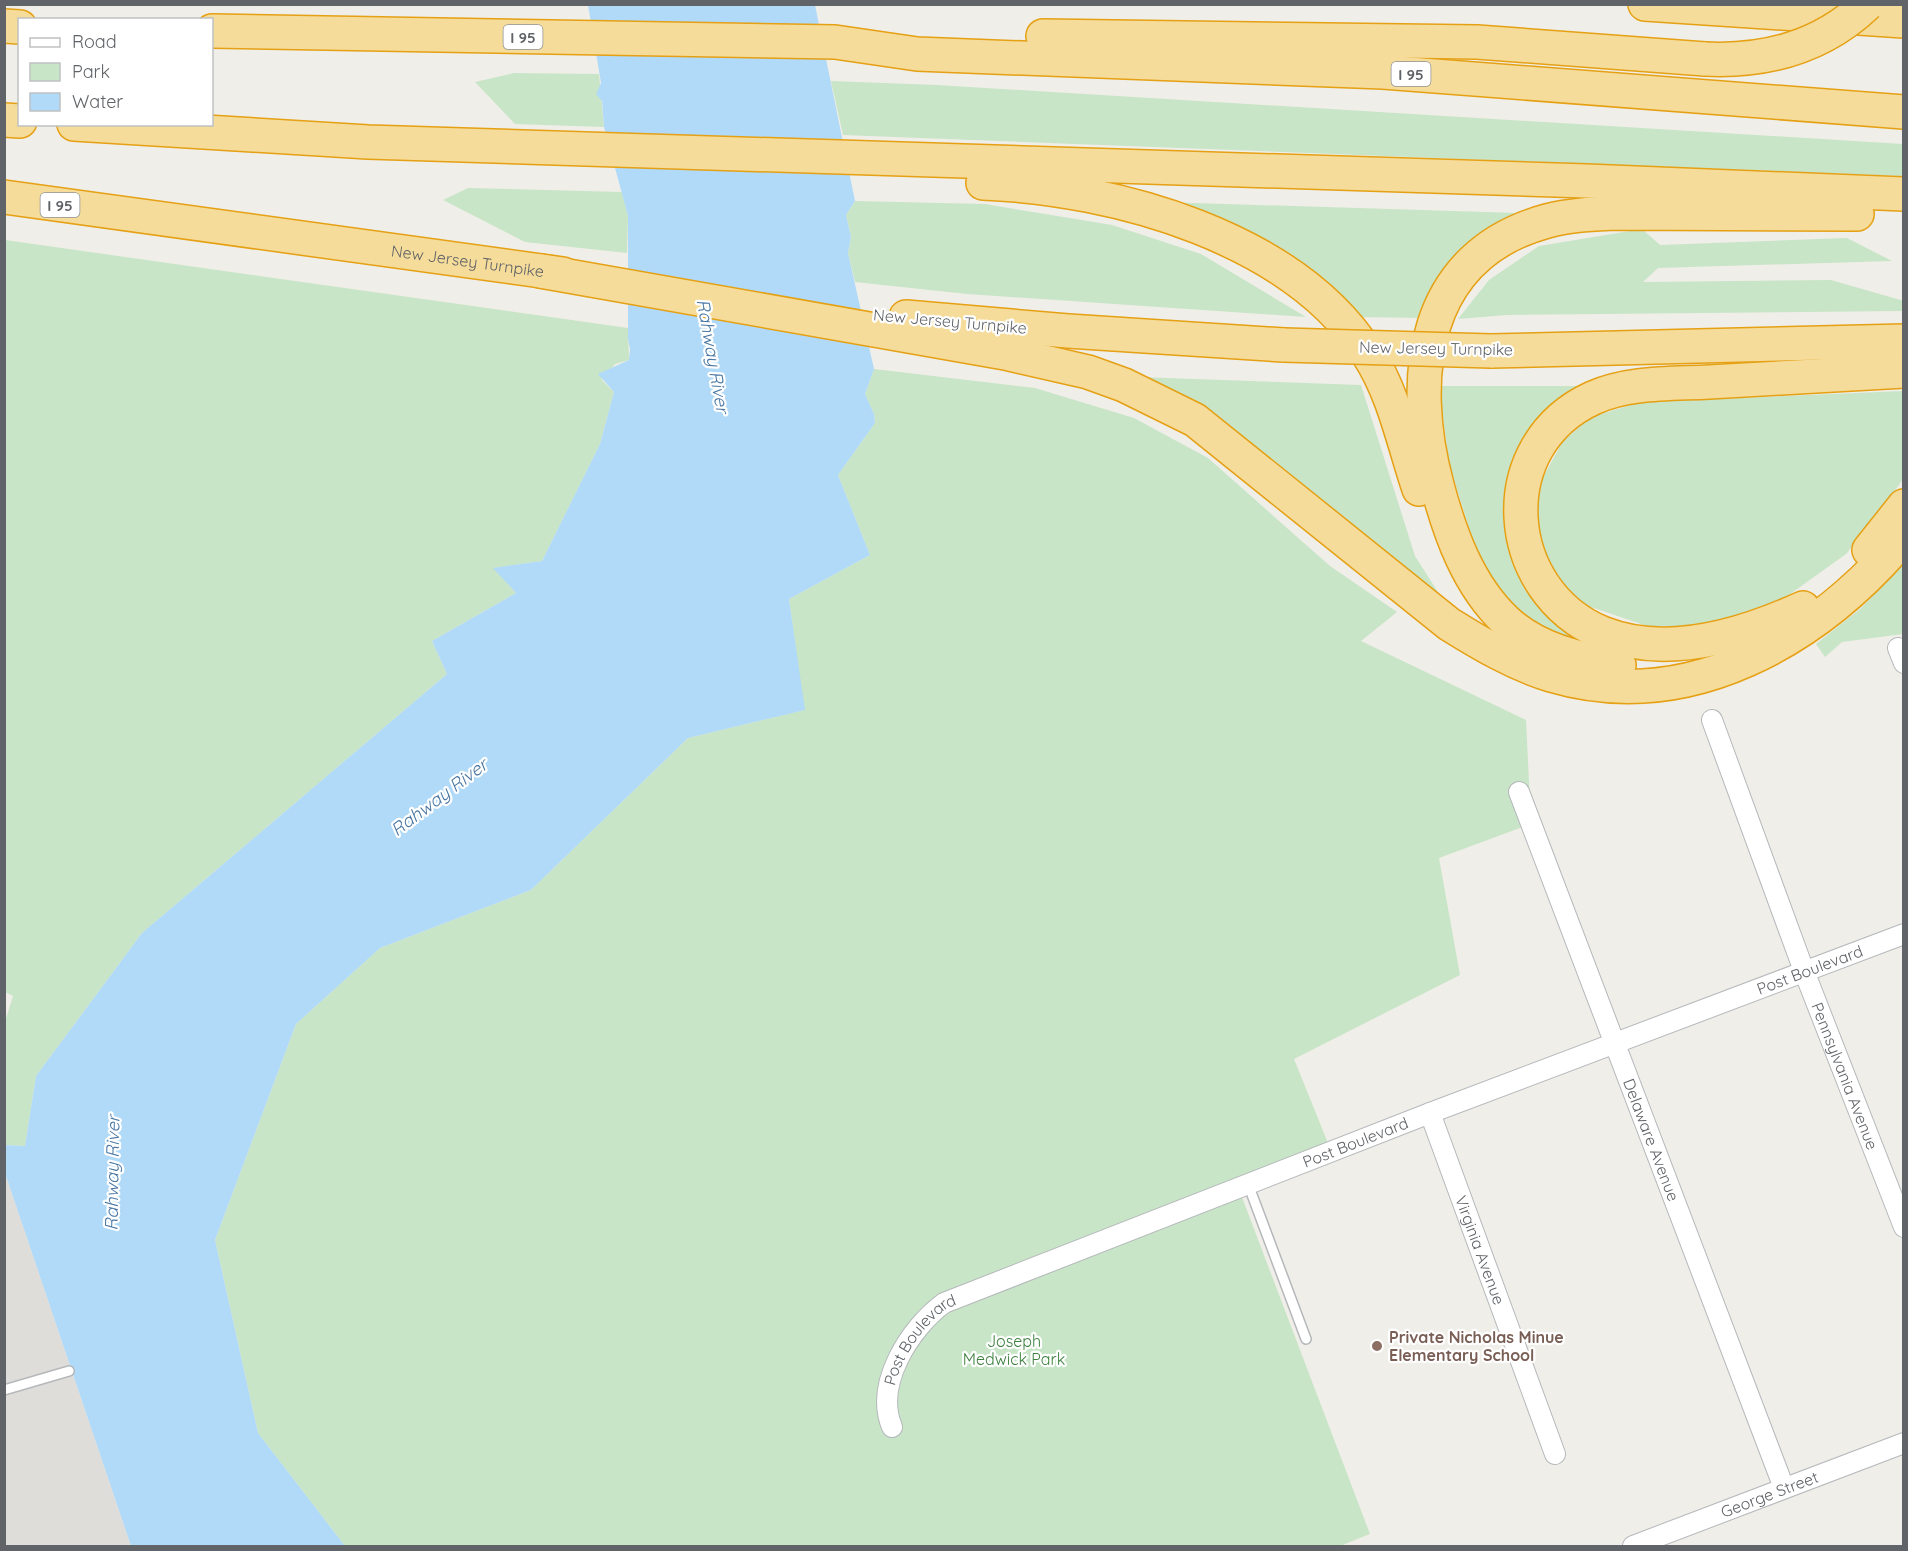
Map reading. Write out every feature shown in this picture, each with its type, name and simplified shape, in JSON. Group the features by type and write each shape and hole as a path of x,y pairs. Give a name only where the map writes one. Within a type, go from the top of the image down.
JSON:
{"highway":[{"path":"1645,4 1904,21"},
{"path":"915,45 1414,40 1705,59 1749,59 1784,53 1838,27 1867,4"},
{"name":"I 95","path":"213,31 915,45 1383,72 1904,112"},
{"path":"107,126 368,142 524,147 933,170 1587,181 1904,194"},
{"path":"933,170 1028,186 1144,210 1183,222 1248,250 1314,292 1345,320 1374,364 1386,390 1437,545 1452,579 1470,608 1495,636 1521,657 1551,675"},
{"name":"New Jersey Turnpike","path":"4,197 540,271 955,334 1491,351 1904,341"},
{"path":"1904,214 1615,213 1578,215 1547,221 1495,243 1470,264 1452,287 1435,318 1425,351 1423,390 1431,462 1453,538 1467,569 1485,598 1507,622 1536,641 1563,653 1594,662 1629,666 1669,665 1704,658 1736,646 1805,607 1837,582 1865,555 1904,506"},
{"path":"955,334 1005,353 1088,372 1151,396 1195,420 1449,624 1482,645 1551,675 1592,684 1628,687 1669,685 1706,677 1742,663 1814,622 1878,568 1904,537"},
{"path":"1805,607 1766,625 1735,634 1688,642 1636,641 1604,633 1578,621 1555,602 1538,577 1526,552 1520,526 1520,499 1533,456 1554,426 1573,409 1617,389 1904,371"}],"street":[{"name":"Pennsylvania Avenue","path":"1712,720 1804,971 1904,1227"},
{"name":"Delaware Avenue","path":"1519,792 1784,1488"},
{"name":"Post Boulevard","path":"892,1427 886,1404 894,1369 915,1330 944,1303 1430,1113 1904,934"},
{"name":"Virginia Avenue","path":"1430,1113 1555,1454"},
{"name":"George Street","path":"1633,1546 1904,1443"}],"lane":[{"path":"1248,1183 1306,1339"},
{"path":"4,1390 69,1371"}],"shaded area":[{"path":"5,1173 131,1546 5,1546"}],"green space":[{"path":"514,73 599,74 604,127 515,124 475,82"},
{"path":"831,81 937,85 1903,144 1903,176 843,135"},
{"path":"468,188 622,192 628,216 627,253 525,242 443,200"},
{"path":"855,201 985,204 1112,225 1201,254 1306,317 967,294 855,282 848,253 851,237 846,215"},
{"path":"1162,202 1547,214 1425,318 1354,317"},
{"path":"1642,229 1660,245 1847,238 1892,261 1658,268 1643,282 1831,280 1904,301 1903,311 1507,315 1458,319 1489,280 1539,246"},
{"path":"5,240 628,328 629,360 615,364 602,380 614,392 600,444 542,561 494,568 516,593 432,641 447,674 142,933 36,1076 25,1146 5,1145 5,1022 13,996 5,992"},
{"name":"Joseph Medwick Park","path":"874,369 1035,388 1134,418 1208,458 1330,566 1397,612 1361,641 1526,720 1531,824 1439,858 1460,975 1294,1059 1334,1158 1240,1192 1370,1534 1340,1546 345,1546 258,1433 215,1240 296,1024 380,948 531,890 688,738 804,710 789,599 870,555 838,475 875,423 874,414 865,394"},
{"path":"1139,377 1361,385 1415,556 1450,611"},
{"path":"1439,386 1582,386 1509,486 1505,536 1526,592 1581,645 1539,632 1483,574 1449,463"},
{"path":"1903,391 1903,479 1846,554 1775,605 1698,626 1647,626 1579,603 1543,560 1534,523 1536,490 1563,441 1591,417 1641,402"},
{"path":"1903,565 1903,634 1842,642 1825,657 1816,644 1860,609"}],"water":[{"name":"Rahway River","path":"588,5 815,5 855,201 846,215 851,237 848,253 874,369 865,394 874,414 875,423 838,475 870,555 789,599 805,710 688,738 531,890 380,948 296,1024 215,1240 258,1433 345,1546 131,1546 5,1173 4,1145 25,1146 36,1076 142,933 447,674 432,641 516,593 493,568 542,561 600,444 614,392 598,374 629,360 630,349 628,339 628,216 604,127 602,101 596,94 601,83"}],"place":[{"name":"Private Nicholas Minue Elementary School","path":"1377,1346"}]}
